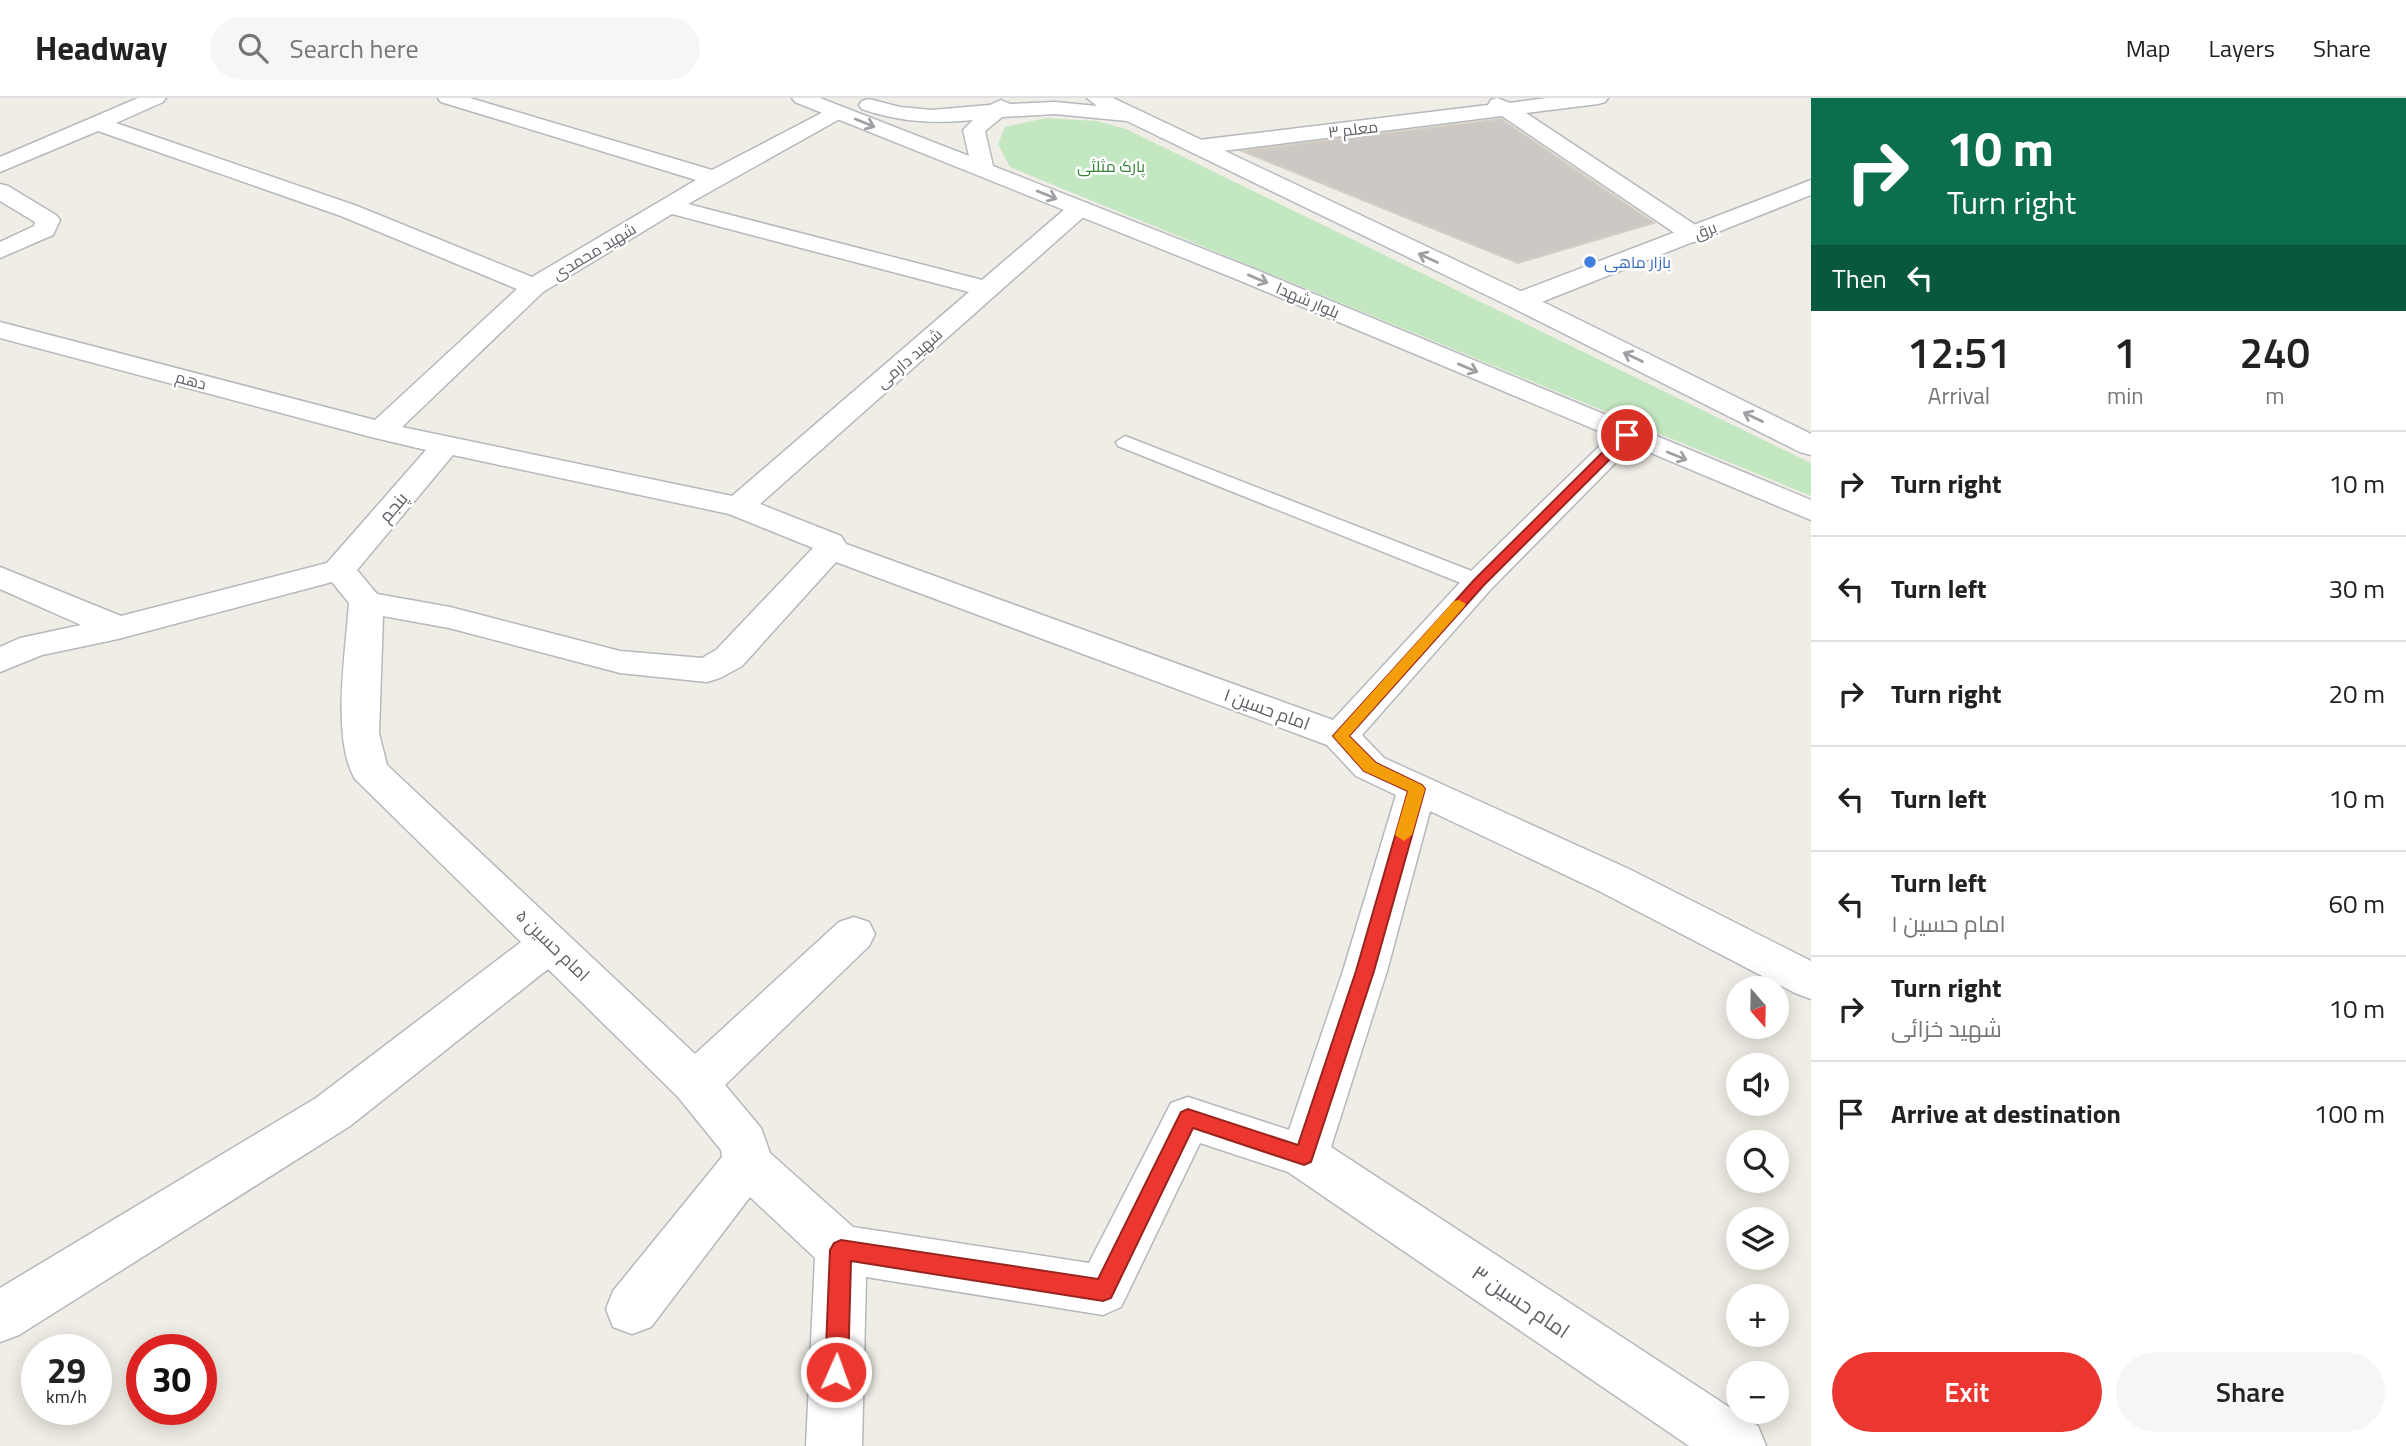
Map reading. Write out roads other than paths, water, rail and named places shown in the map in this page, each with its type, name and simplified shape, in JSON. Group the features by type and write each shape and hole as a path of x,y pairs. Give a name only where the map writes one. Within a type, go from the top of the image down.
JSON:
{"street":[{"path":"0,165 156,98"},
{"path":"448,98 715,178"},
{"name":"بلوار شهدا","path":"802,98 936,117 1002,104 1137,116"},
{"path":"1097,98 1520,301 1811,446"},
{"name":"معلم ۳","path":"1199,148 1498,104 1598,98"},
{"path":"983,170 974,130 1002,104"},
{"path":"1498,104 1694,235"},
{"name":"شهید محمدی","path":"382,431 534,287 715,178 844,105"},
{"name":"بلوار شهدا","path":"844,105 983,170 1258,279 1811,511"},
{"path":"96,124 231,168 349,211 534,287"},
{"name":"برق","path":"1520,301 1811,187"},
{"path":"0,191 48,220 44,230 0,251"},
{"path":"668,206 987,289"},
{"name":"شهید دارمی","path":"738,507 1080,208"},
{"name":"دهم","path":"0,330 382,431 738,507"},
{"path":"1340,736 1479,582 1627,435"},
{"name":"پنجم","path":"338,570 447,444"},
{"name":"امام حسین ۱","path":"738,507 830,543 830,549 1340,736 1370,767 1614,880 1811,981"},
{"path":"0,660 32,646 118,628 338,570 366,602 450,618 620,662 707,670 729,658 830,549"},
{"path":"0,577 118,628"},
{"name":"امام حسین ۵","path":"366,602 359,733 369,770 695,1083 744,1143 747,1163 841,1250"},
{"path":"1304,1156 1365,971 1417,789"},
{"path":"695,1083 854,934"},
{"path":"0,1317 333,1112 551,943"},
{"name":"امام حسین ۳","path":"841,1250 1103,1290 1188,1118 1304,1156 1738,1446"},
{"path":"632,1309 747,1163"},
{"path":"834,1446 841,1250"}],"lane":[{"path":"1125,442 1479,582"}],"place":[{"name":"بازار ماهی","path":"1590,262"}],"park label":[{"name":"پارک مثلثی","path":"1111,166"}]}
